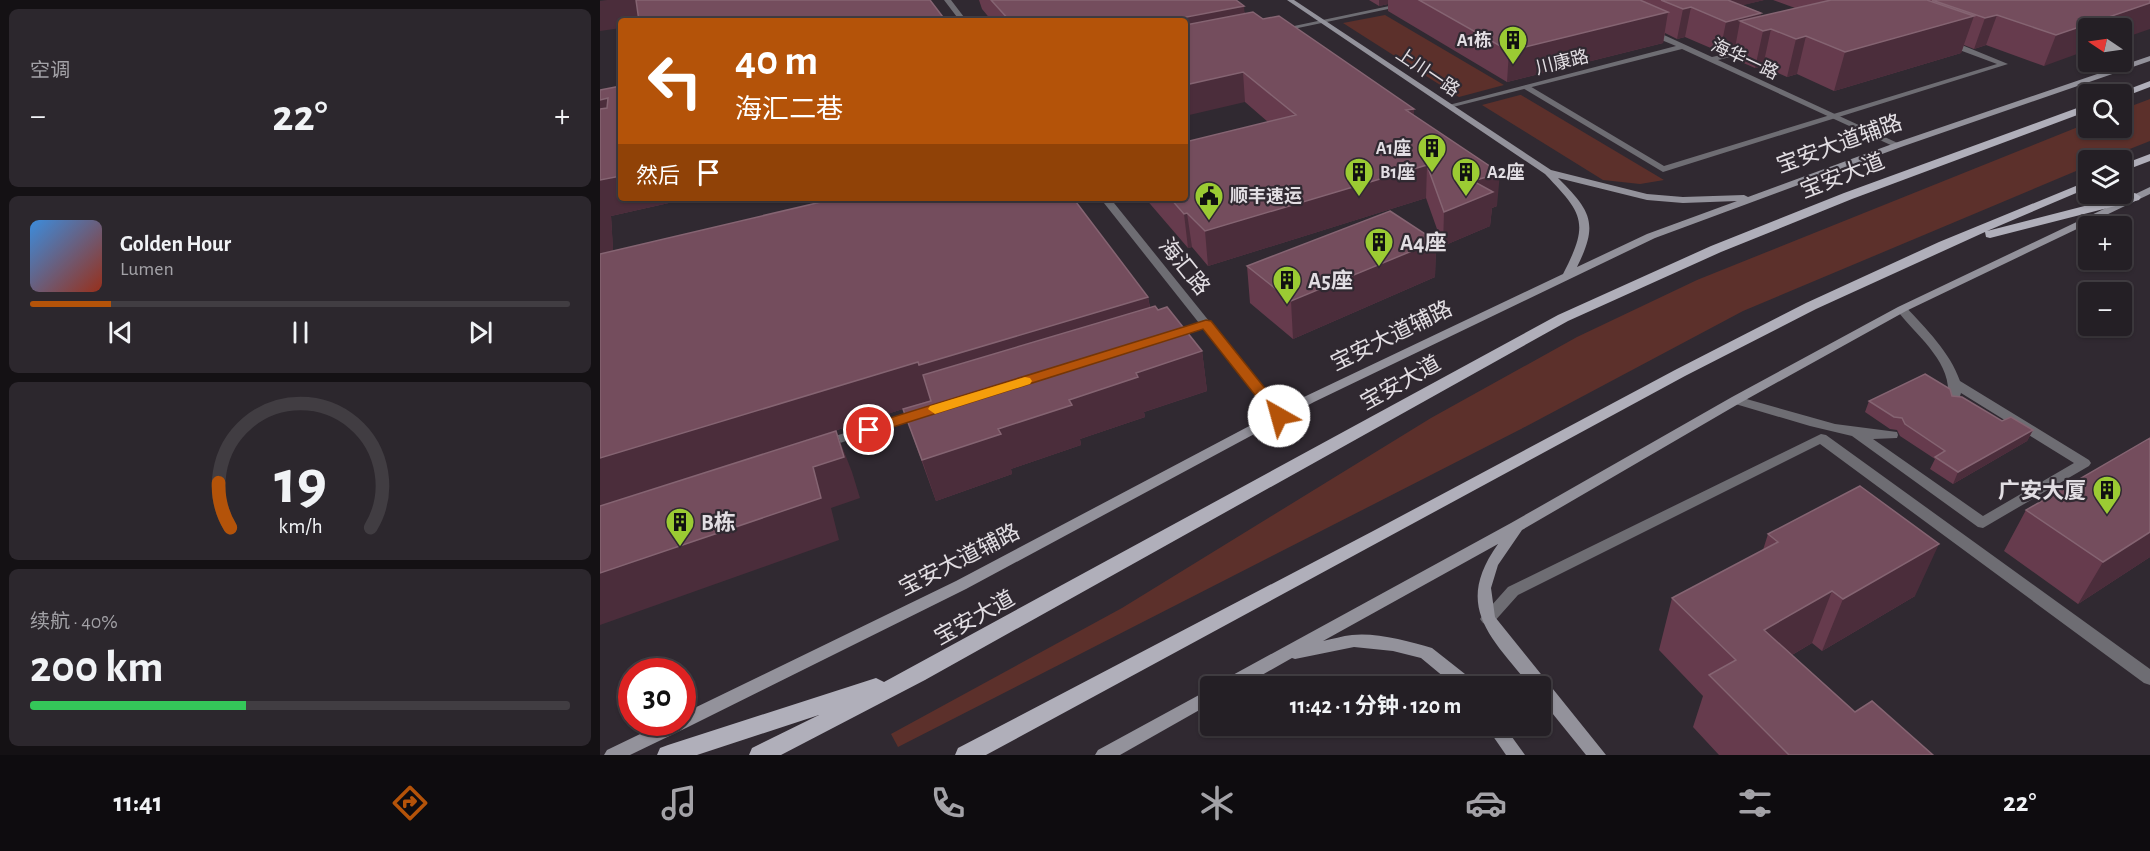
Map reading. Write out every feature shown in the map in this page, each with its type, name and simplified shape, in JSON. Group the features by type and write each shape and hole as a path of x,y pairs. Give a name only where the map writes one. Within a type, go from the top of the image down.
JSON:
{"main road":[{"name":"上川一路","path":"1290,0 1548,172 1575,200 1587,222 1584,246 1568,275"},
{"name":"宝安大道辅路","path":"696,715 960,585 1279,416 1651,236 1898,145 2150,58"},
{"path":"2132,90 2150,84"},
{"name":"宝安大道","path":"760,755 918,674 1563,318 1760,231 2078,111"},
{"path":"2132,165 2150,157"},
{"name":"上川一路","path":"1548,172 1613,190 1649,197 1686,200 1757,197"},
{"path":"966,755 1371,541 1680,373 1811,306 1943,245 2078,188"},
{"path":"1246,676 1516,527 1736,400 1902,309 2150,190"},
{"path":"1943,245 2134,197"},
{"path":"1516,527 1489,571 1484,588 1488,619 1597,755"},
{"path":"1282,656 1354,641 1393,645 1426,653 1455,676"},
{"path":"668,755 918,674"},
{"path":"1104,755 1200,702"},
{"name":"宝安大道辅路","path":"613,755 652,736"},
{"path":"1502,736 1516,755"}],"street":[{"path":"947,0 962,18"},
{"path":"1270,32 1428,0"},
{"name":"海华一路","path":"1641,28 1898,145"},
{"path":"1525,87 1663,169 2004,64 1939,39"},
{"name":"川康路","path":"1449,106 1682,46"},
{"path":"1711,60 1754,48"},
{"name":"海汇路","path":"1107,201 1279,416"},
{"path":"1902,309 1947,364 1954,383 1956,397 1953,403"},
{"path":"1160,338 1206,324"},
{"path":"1855,432 1983,523 2084,463 1954,383"},
{"path":"1736,400 1855,432 1877,436 1892,435"},
{"path":"806,450 932,410"},
{"path":"1488,619 1513,591 1821,438 2150,678"}],"shaded area":[{"path":"1385,15 1504,85 1459,97 1343,23"},
{"path":"1521,95 1664,180 1640,184 1603,180 1482,105"},
{"path":"2150,99 2150,141 2127,150 2078,150 2078,170 1743,311 1521,429 898,747 891,734 1122,608 1431,418 1577,337 1697,280 2078,127 2078,138 2132,138 2132,106"}],"building":[{"path":"636,0 930,0 944,18 639,18"},
{"path":"991,0 1236,0 1244,6 1181,18 1007,18"},
{"path":"1419,0 1640,0 1668,12 1509,51"},
{"path":"1661,0 1728,0 1761,13 1726,22 1691,7 1683,9"},
{"path":"1831,0 1927,0 1974,16 1845,52 1806,36 1796,39 1771,29 1763,31 1740,21"},
{"path":"1932,0 2150,0 2150,3 2106,18 2078,18 2078,28 2056,35 1997,15 1985,18"},
{"path":"1253,12 1263,19 1279,16 1414,109 1406,110 1500,173 1473,181 1493,192 1444,212 1427,165 1205,231 1187,213 1184,214 1173,201 1188,201 1188,141 1296,115 1243,72 1188,84 1188,24"},
{"path":"618,87 618,177 600,180 600,109 607,108 608,98 600,100 600,90"},
{"path":"825,201 1075,201 1148,297 919,365 918,362 600,458 600,254"},
{"path":"1390,211 1436,241 1291,301 1247,266"},
{"path":"1155,306 1158,310 1167,307 1202,351 1136,373 1138,377 1069,400 1072,405 998,429 1001,434 922,460 903,409 931,401 923,375"},
{"path":"1925,374 1950,389 1952,396 1962,397 2002,421 2011,417 2033,430 1958,472 1935,457 1945,451 1905,424 1902,418 1894,417 1869,401"},
{"path":"836,431 844,457 813,467 821,498 600,573 600,506"},
{"path":"2150,438 2150,532 2103,562 2026,510"},
{"path":"1860,486 1939,544 1843,599 1832,591 1764,630 1855,712 1872,701 1933,755 1789,755 1709,675 1736,660 1672,598 1778,542 1768,534"}],"slow traffic":[{"path":"935,409 1025,381"}],"place":[{"name":"A1栋","path":"1513,66"},
{"name":"A1座","path":"1432,174"},
{"name":"B1座","path":"1359,198"},
{"name":"A2座","path":"1466,198"},
{"name":"顺丰速运","path":"1209,222"},
{"name":"A4座","path":"1379,268"},
{"name":"A5座","path":"1287,306"},
{"name":"广安大厦","path":"2107,516"},
{"name":"B栋","path":"680,548"}],"route":[{"path":"869,430 1206,324 1279,416"}]}
